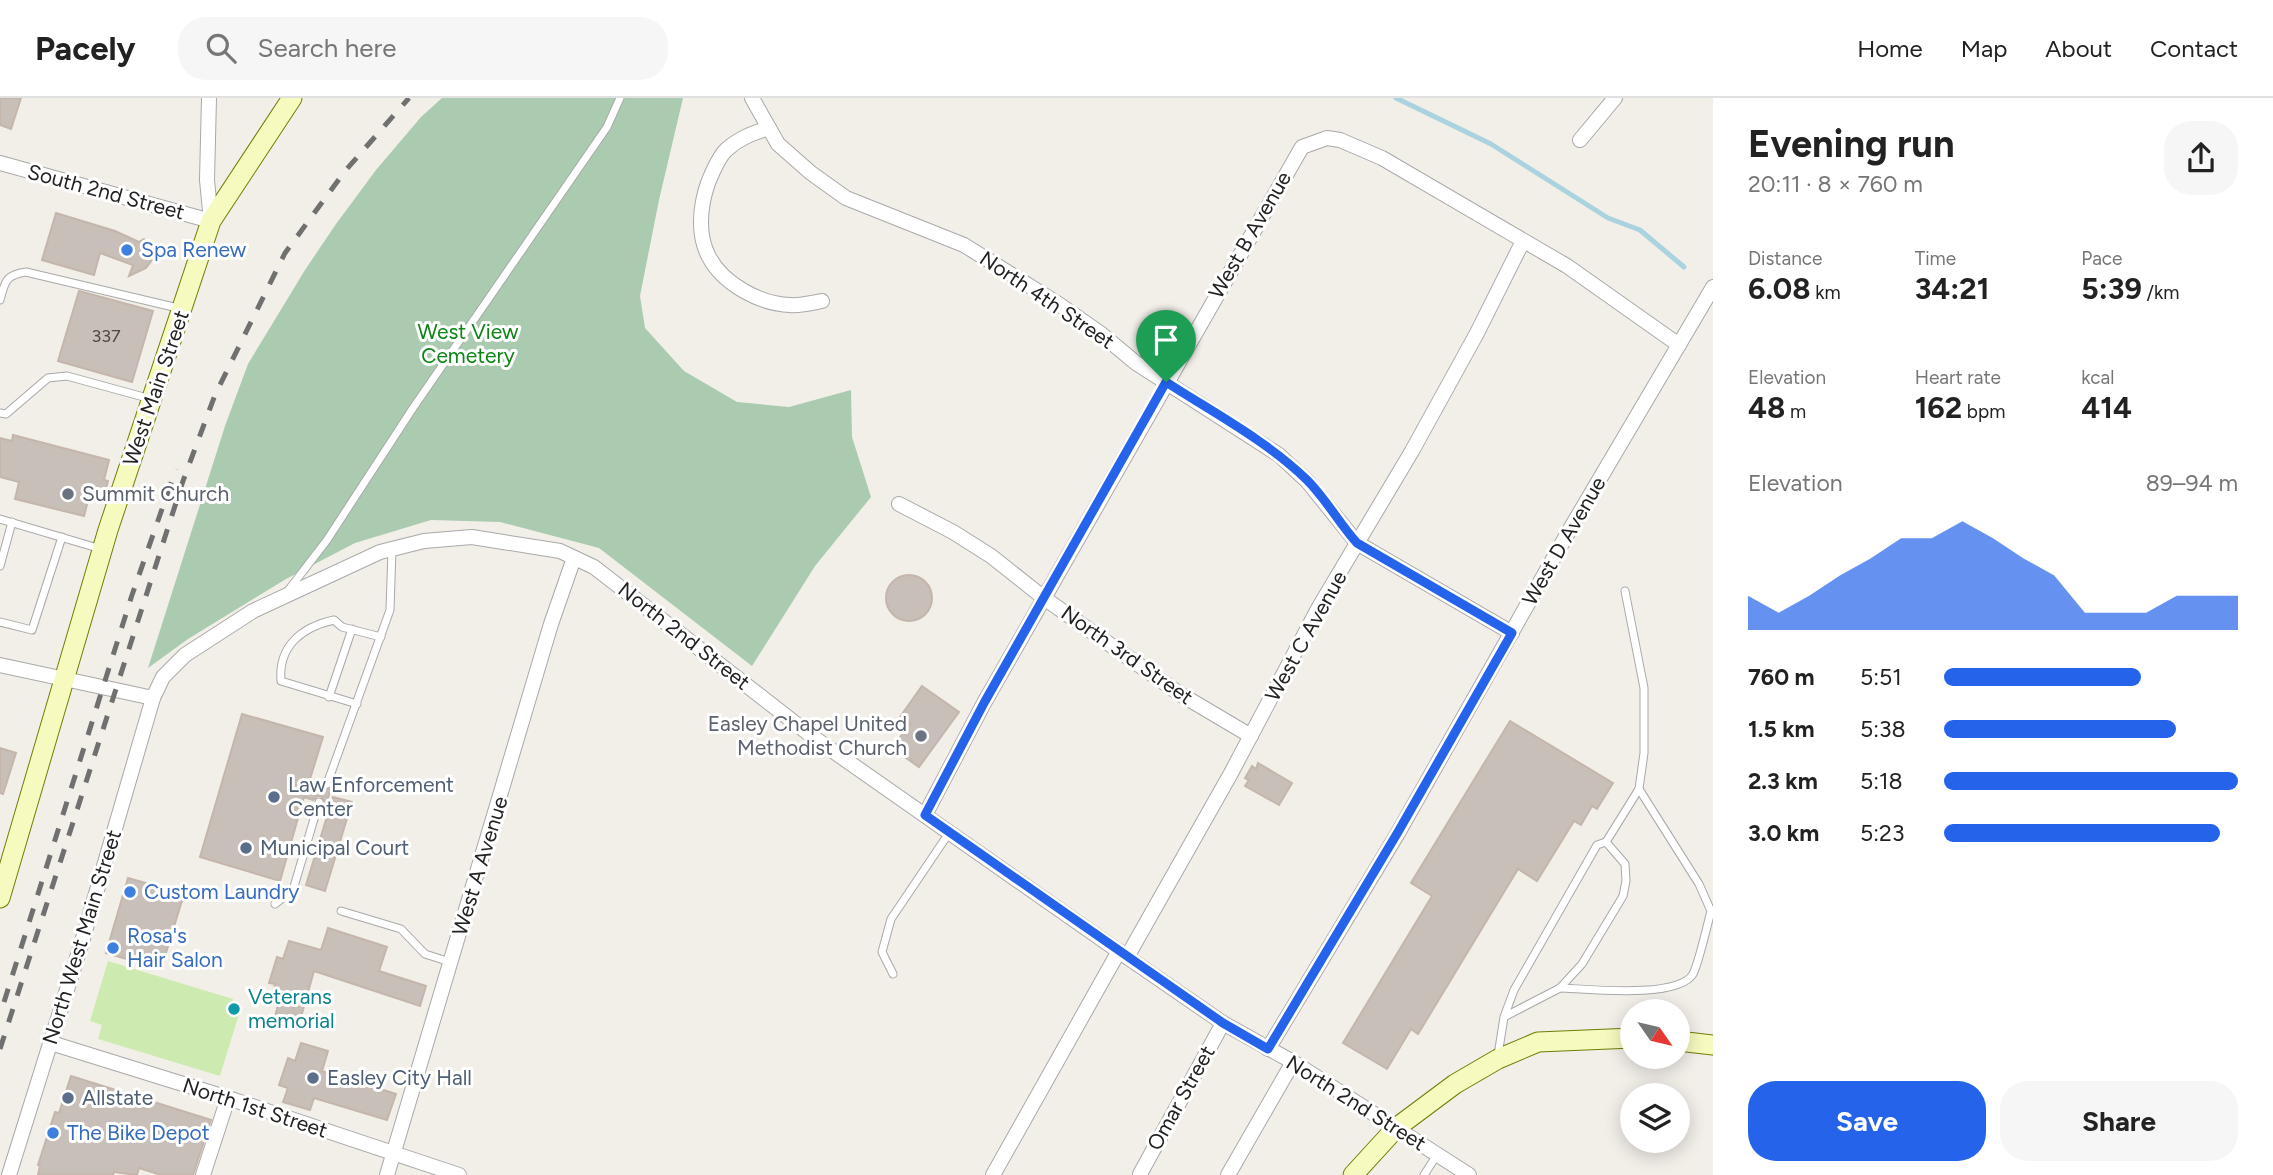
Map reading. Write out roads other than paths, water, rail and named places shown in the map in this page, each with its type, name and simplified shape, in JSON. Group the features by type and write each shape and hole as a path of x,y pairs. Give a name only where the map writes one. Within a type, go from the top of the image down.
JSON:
{"main road":[{"name":"West Main Street","path":"0,898 102,549 211,221 292,98"},
{"path":"1353,1175 1396,1128 1455,1084 1497,1059 1538,1042 1620,1039"},
{"path":"1690,1042 1713,1045"}],"street":[{"path":"209,98 207,180 211,221"},
{"name":"North 4th Street","path":"752,98 778,144 811,173 846,198 964,246 1060,305 1136,362 1279,455 1308,482 1357,543 1512,633"},
{"path":"1580,140 1615,98"},
{"path":"769,128 749,134 725,151 712,174 702,201 701,227 708,256 722,274 742,290 766,301 790,306 822,301"},
{"name":"West B Avenue","path":"925,815 984,703 1302,147 1327,138 1340,140 1382,158 1567,266 1679,345"},
{"name":"South 2nd Street","path":"0,163 211,221"},
{"name":"West C Avenue","path":"993,1175 1251,737 1319,607 1477,333 1524,241"},
{"name":"West D Avenue","path":"1268,1049 1398,832 1713,287"},
{"name":"North 3rd Street","path":"899,504 953,532 991,556 1044,598 1180,694 1251,737"},
{"name":"North 2nd Street","path":"153,698 163,677 185,655 253,611 380,552 424,541 472,537 560,551 604,575 813,737 1223,1023 1293,1062 1469,1175"},
{"name":"West A Avenue","path":"387,1175 551,624 574,558"},
{"path":"0,665 153,698"},
{"name":"North West Main Street","path":"9,1175 153,698"},
{"name":"Omar Street","path":"1140,1174 1223,1023"},
{"name":"North 1st Street","path":"51,1043 228,1098 459,1175"},
{"path":"1228,1175 1293,1062"},
{"path":"203,1175 228,1098"}],"lane":[{"path":"283,598 327,540 413,408 607,127 620,98"},
{"path":"0,300 5,282 14,274 26,272 182,309"},
{"path":"0,413 6,414 48,378 67,376 152,399"},
{"path":"0,519 102,549"},
{"path":"0,566 12,523"},
{"path":"0,622 32,630 62,537"},
{"path":"327,784 390,610 392,548"},
{"path":"1497,1059 1504,1017 1514,990 1597,845 1606,842 1639,789 1644,753 1644,688 1625,591"},
{"path":"357,704 281,681 280,672 292,640 319,624 334,620 342,627 381,636"},
{"path":"330,697 352,629"},
{"path":"1560,988 1663,990 1682,985 1693,974 1711,911 1699,884 1639,789"},
{"path":"275,904 293,890 319,802"},
{"path":"893,974 883,952 891,919 925,865 950,832"},
{"path":"1504,1017 1560,988 1582,964 1623,897 1625,864 1606,842"},
{"path":"341,911 401,929 425,954 451,962"},
{"path":"1424,1175 1438,1155"}],"waterway":[{"path":"1396,98 1491,144 1608,218 1640,230 1684,267"}],"railway":[{"path":"0,1049 183,481 215,395 285,253 345,171 409,98"},
{"path":"4,1002 132,595 176,469"}],"place":[{"name":"Spa Renew","path":"127,250"},
{"name":"Summit Church","path":"68,494"},
{"name":"Easley Chapel United Methodist Church","path":"921,736"},
{"name":"Law Enforcement Center","path":"274,797"},
{"name":"Municipal Court","path":"246,848"},
{"name":"Custom Laundry","path":"130,892"},
{"name":"Rosa's Hair Salon","path":"113,948"},
{"name":"Veterans memorial","path":"234,1009"},
{"name":"Easley City Hall","path":"313,1078"},
{"name":"Allstate","path":"68,1098"},
{"name":"The Bike Depot","path":"53,1133"}],"park label":[{"name":"West View Cemetery","path":"468,344"}]}
